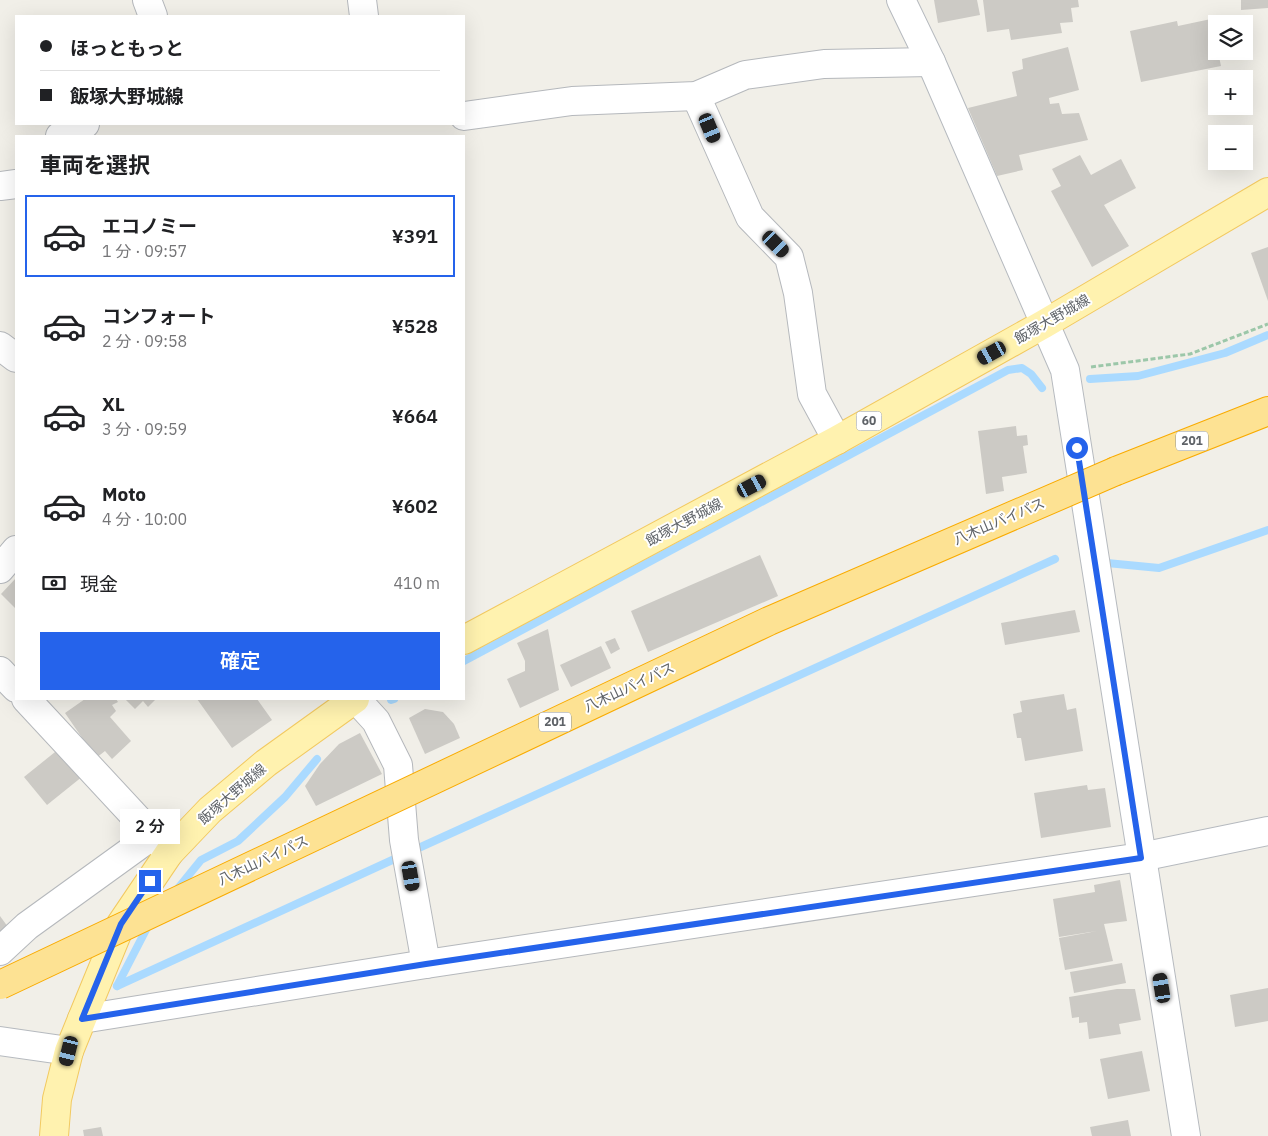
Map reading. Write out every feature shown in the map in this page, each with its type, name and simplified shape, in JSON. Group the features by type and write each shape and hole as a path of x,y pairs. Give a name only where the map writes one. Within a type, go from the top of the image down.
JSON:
{"highway":[{"name":"八木山バイパス","path":"0,984 769,621 1116,471 1268,411"}],"main road":[{"name":"飯塚大野城線","path":"465,639 836,440 1044,324 1268,192"},
{"name":"飯塚大野城線","path":"54,1136 57,1099 69,1051 121,924 161,844 210,810 266,764 355,700"}],"street":[{"path":"147,0 152,15"},
{"path":"362,0 364,15"},
{"path":"901,0 1065,370 1186,1136"},
{"path":"465,116 572,101 696,96 745,75 824,64 930,62"},
{"path":"696,96 750,217 789,257 798,293 812,394 836,440"},
{"path":"62,135 83,125"},
{"path":"0,186 15,184"},
{"path":"0,346 15,357"},
{"path":"0,569 15,551"},
{"path":"0,671 15,687"},
{"path":"0,951 27,926 161,844 27,700"},
{"path":"357,700 376,721 398,765 407,852 426,964"},
{"path":"82,1019 426,964 1141,858 1268,831"},
{"path":"0,1041 69,1051"}],"path":[{"path":"1065,370 1190,354 1268,324"}],"building":[{"path":"934,0 977,0 980,15 938,23"},
{"path":"983,0 1078,0 1079,7 1071,8 1073,22 1060,23 1062,33 1011,40 1009,29 987,32"},
{"path":"1241,0 1268,0 1268,8 1241,10"},
{"path":"1208,20 1208,60 1220,60 1221,66 1141,82 1130,31 1177,21 1178,26"},
{"path":"1068,47 1079,90 1049,98 1050,104 1059,103 1062,114 1079,113 1088,140 1019,155 1023,170 997,176 968,108 1017,96 1012,72 1023,69 1022,59"},
{"path":"1080,155 1091,175 1121,159 1136,188 1104,205 1129,246 1092,267 1051,191 1061,186 1052,169"},
{"path":"1268,247 1268,301 1251,253"},
{"path":"1016,426 1017,436 1027,435 1028,445 1023,446 1027,473 1002,477 1004,491 986,494 978,431"},
{"path":"760,555 778,596 648,652 631,611"},
{"path":"15,579 15,608 1,594"},
{"path":"1075,610 1080,632 1005,645 1001,623"},
{"path":"548,629 559,690 520,708 507,679 525,671 525,661 517,643"},
{"path":"615,638 620,649 611,654 605,642"},
{"path":"601,646 611,668 571,687 560,665"},
{"path":"1064,694 1067,710 1076,708 1083,751 1025,761 1021,738 1017,738 1013,714 1022,712 1020,701"},
{"path":"84,700 117,700 118,702 112,705 116,711 110,717 131,741 112,759 105,751 96,758 65,713"},
{"path":"126,700 155,700 148,707 143,701 135,709"},
{"path":"198,700 258,700 272,720 232,748"},
{"path":"425,709 443,712 454,724 460,738 425,754 409,718"},
{"path":"360,733 382,774 316,806 305,786 320,764 339,744"},
{"path":"60,748 83,776 47,805 24,777"},
{"path":"1087,785 1088,790 1105,788 1111,827 1041,838 1034,793"},
{"path":"1120,880 1127,921 1104,924 1113,961 1065,970 1059,938 1097,931 1059,937 1053,899 1095,892 1094,885"},
{"path":"0,916 8,927 0,933"},
{"path":"1122,963 1126,983 1074,993 1070,972"},
{"path":"1268,988 1268,1021 1235,1027 1230,995"},
{"path":"1117,989 1135,989 1141,1020 1119,1024 1121,1034 1089,1039 1087,1022 1079,1023 1079,1017 1072,1018 1069,997"},
{"path":"1142,1051 1150,1091 1108,1099 1100,1059"},
{"path":"1128,1120 1131,1136 1092,1136 1090,1127"},
{"path":"101,1127 103,1136 84,1136 83,1130"}],"waterway":[{"path":"1090,379 1138,376 1225,353 1268,335"},
{"path":"465,660 1008,370 1022,368 1031,374 1042,388"},
{"path":"1107,563 1159,568 1268,530"},
{"path":"412,851 1055,559"},
{"path":"175,892 201,860 238,841 285,797 317,759"},
{"path":"117,986 401,856"},
{"path":"117,986 149,924"}],"route":[{"path":"150,881 121,924 82,1019 426,964 1141,858 1077,448"}]}
